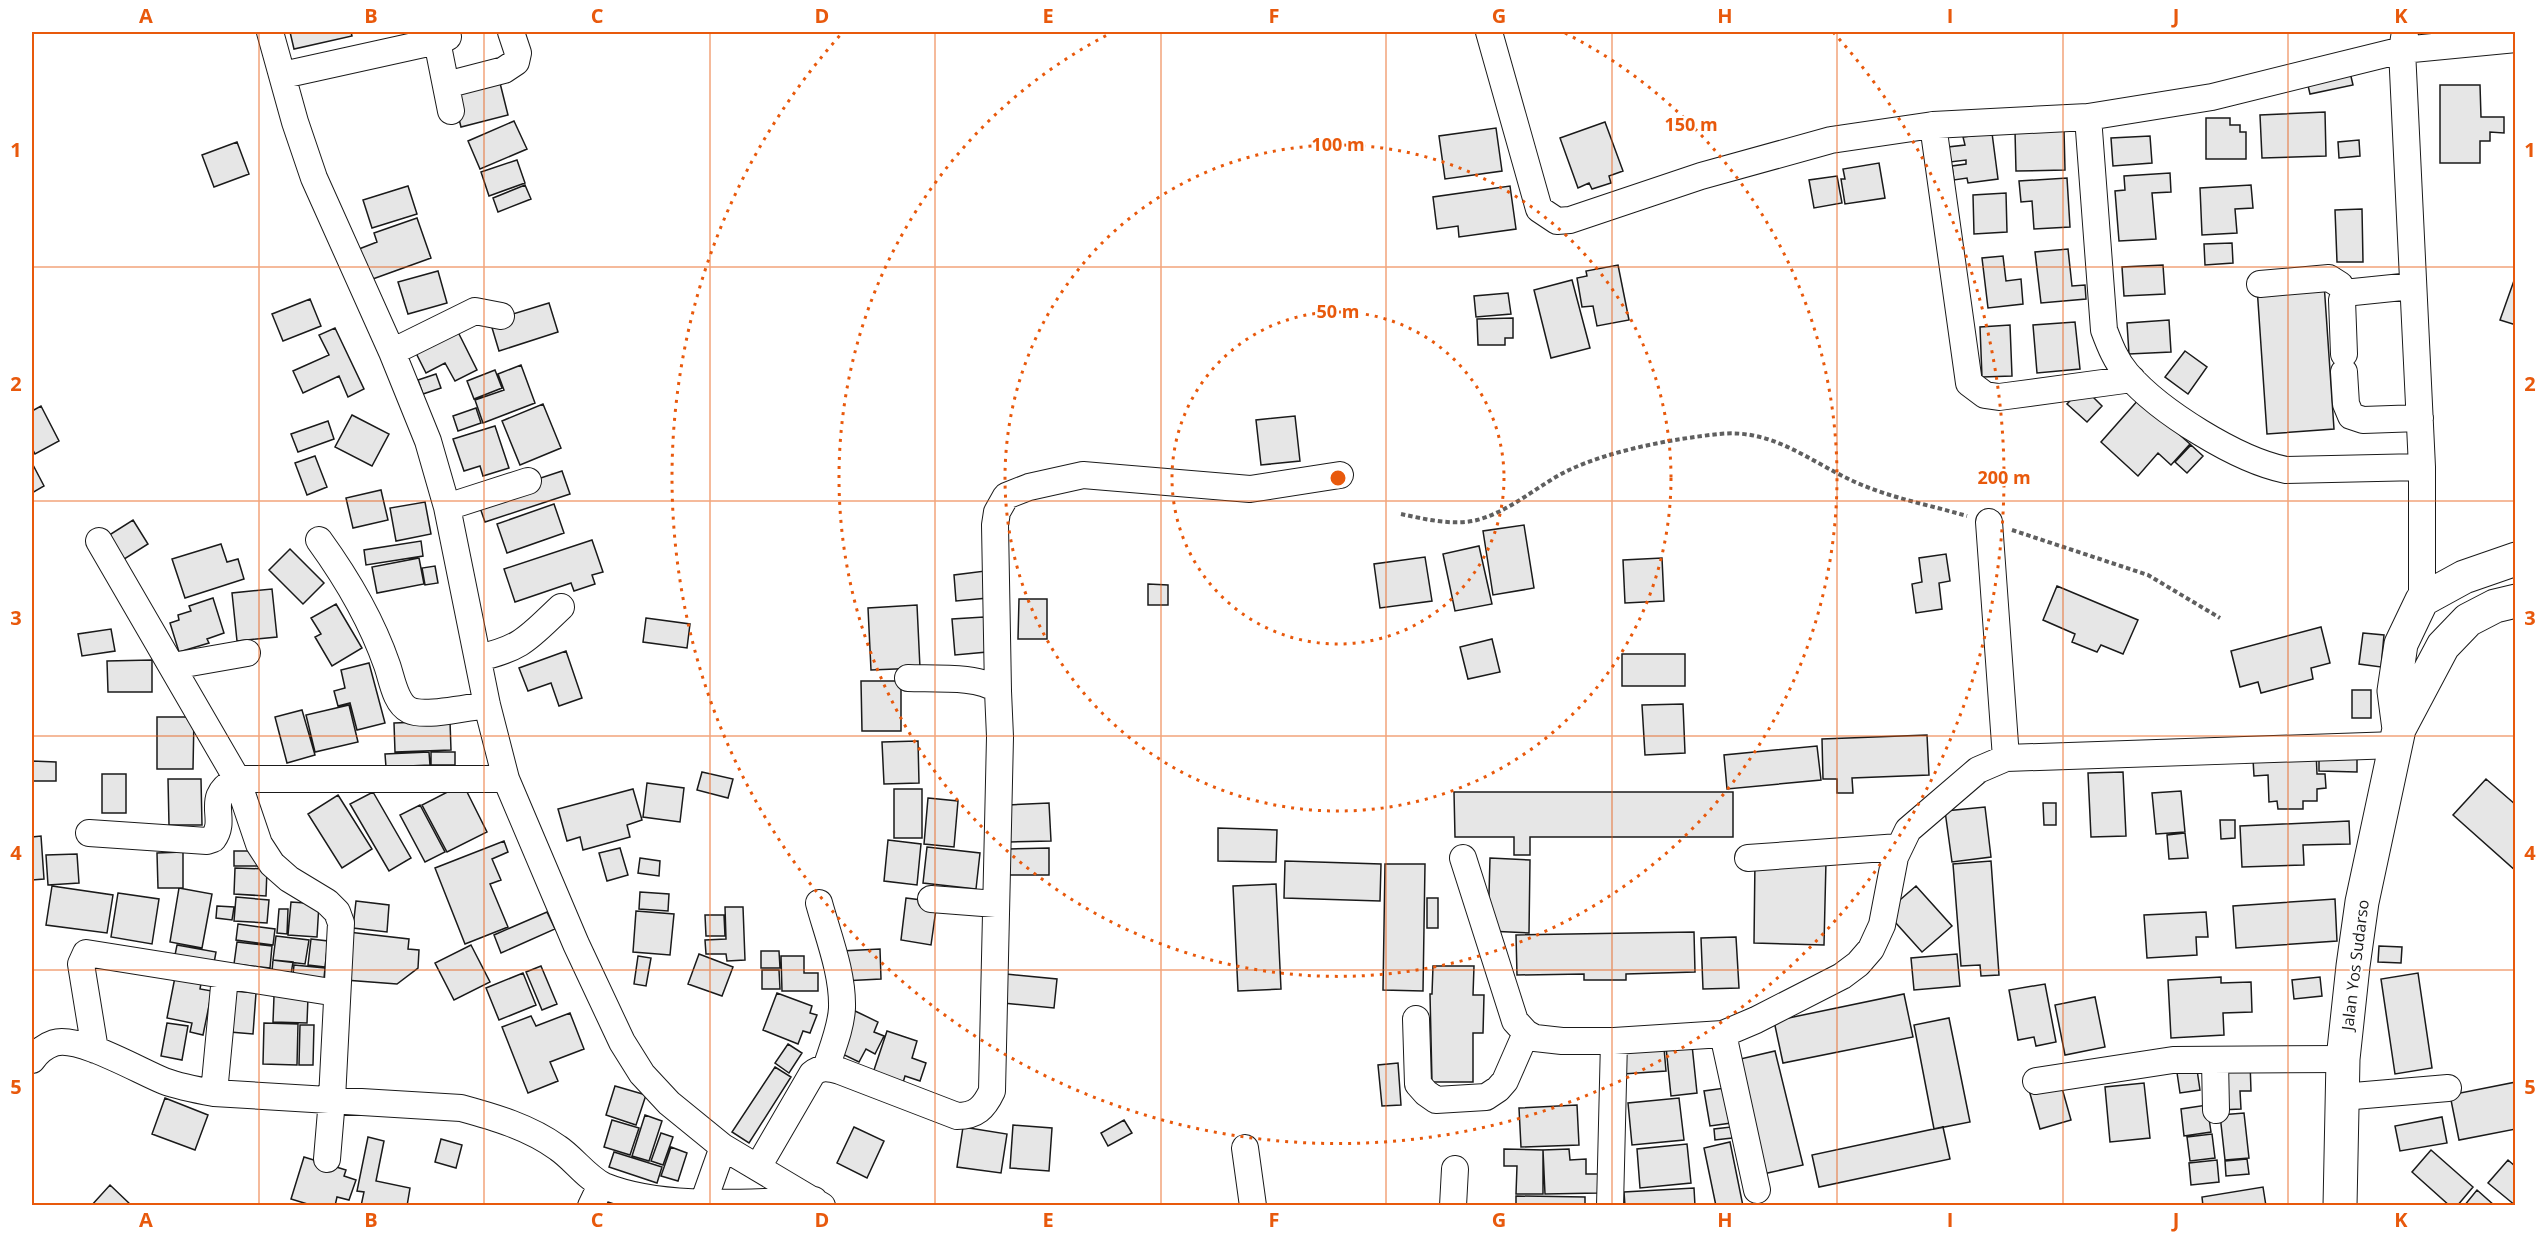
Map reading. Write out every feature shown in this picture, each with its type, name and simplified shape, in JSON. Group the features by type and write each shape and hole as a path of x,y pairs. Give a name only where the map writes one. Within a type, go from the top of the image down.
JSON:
{"highway":[{"path":"2422,600 2464,577 2516,559"},
{"name":"Jalan Yos Sudarso","path":"2398,737 2394,691 2401,644 2422,600"},
{"name":"Jalan Yos Sudarso","path":"2340,1206 2343,1059 2362,902 2398,737 2442,646 2468,620 2495,606 2516,601"}],"street":[{"path":"270,32 295,122 314,178 392,352 428,441 447,507 487,705 506,779 576,944 622,1042 642,1074 669,1103 723,1147 818,1203"},
{"path":"446,85 504,70 516,62 518,53 511,32"},
{"path":"1489,32 1539,209 1557,221 1570,220 1701,176 1831,140 1933,125 2088,117 2212,97 2403,41 2516,39"},
{"path":"283,75 450,35 446,85 451,111"},
{"path":"2403,41 2412,286 2422,467 2422,600"},
{"path":"2088,117 2104,330 2112,352 2132,379 2147,394 2213,441 2267,466 2286,470 2422,467"},
{"path":"1933,125 1969,382 1985,395 1999,397 2132,379"},
{"path":"2260,284 2329,278 2340,285 2344,293 2342,300 2346,404 2351,416 2363,420 2420,418"},
{"path":"2344,293 2412,286"},
{"path":"392,352 475,311 501,316"},
{"path":"758,1167 812,1074 818,1069 840,1071 957,1116 968,1116 986,1105 992,1091 1000,737 995,525 997,512 1006,496 1029,487 1083,475 1250,489 1340,475"},
{"path":"447,507 528,481"},
{"path":"1989,522 2006,758"},
{"path":"319,540 345,575 363,607 376,634 396,693 404,706 409,710 423,713 487,705"},
{"path":"99,541 237,779 259,844 272,864 289,879 327,902 337,912 341,923 327,1159"},
{"path":"478,658 505,652 524,643 561,607"},
{"path":"173,666 247,652"},
{"path":"908,678 980,682 992,685 998,690"},
{"path":"1463,858 1515,1021 1526,1033 1535,1038 1562,1041 1614,1041 1723,1034 1756,1020 1842,976 1858,964 1871,949 1882,925 1895,857 1908,830 1978,770 2006,758 2398,737"},
{"path":"89,833 207,841 213,839 217,832 219,795 222,789 237,779 506,779"},
{"path":"1748,858 1899,847"},
{"path":"931,899 996,904"},
{"path":"819,903 840,985 842,1009 840,1024 826,1068"},
{"path":"95,1050 81,964 86,953 337,993"},
{"path":"214,1093 225,976"},
{"path":"1416,1019 1418,1084 1425,1093 1436,1100 1486,1097 1498,1089 1505,1081 1526,1033"},
{"path":"1723,1034 1757,1190"},
{"path":"1610,1206 1614,1041"},
{"path":"32,1060 38,1053 54,1043 68,1042 95,1050 165,1082 189,1089 214,1093 461,1108 493,1116 530,1131 558,1147 596,1195 636,1196 703,1204 818,1203"},
{"path":"2036,1081 2173,1060 2343,1059"},
{"path":"2215,1061 2216,1110"},
{"path":"2342,1097 2448,1088"},
{"path":"703,1204 723,1147"},
{"path":"1245,1148 1253,1206"},
{"path":"1453,1206 1455,1169"}],"path":[{"path":"1401,514 1431,520 1475,521 1496,513 1569,470 1619,451 1720,434 1754,434 1775,440 1864,486 1989,522 2148,575 2220,618"}],"building":[{"path":"290,32 351,32 352,36 294,49"},
{"path":"2349,68 2353,85 2310,94 2306,77"},
{"path":"500,83 508,115 461,127 453,95"},
{"path":"2440,85 2480,85 2481,117 2504,117 2504,133 2490,132 2490,141 2480,141 2480,163 2440,163"},
{"path":"2325,112 2326,156 2262,158 2260,115"},
{"path":"2206,118 2230,118 2230,125 2240,125 2240,132 2246,132 2246,159 2206,159"},
{"path":"514,121 527,149 480,169 468,141"},
{"path":"1605,122 1623,171 1609,176 1611,183 1592,189 1589,183 1578,188 1560,138"},
{"path":"1496,128 1502,171 1445,179 1439,136"},
{"path":"2064,130 2065,170 2016,171 2015,131"},
{"path":"1992,133 1998,179 1968,183 1967,178 1954,180 1952,166 1966,164 1966,160 1950,162 1948,147 1965,145 1963,137"},
{"path":"2150,136 2152,163 2113,166 2111,138"},
{"path":"2359,140 2360,156 2339,158 2338,142"},
{"path":"237,142 249,174 214,187 202,155"},
{"path":"517,160 525,183 489,196 481,172"},
{"path":"1879,163 1885,198 1845,204 1841,179 1845,179 1843,169"},
{"path":"2170,173 2171,192 2152,193 2156,239 2119,241 2115,191 2125,190 2124,176"},
{"path":"1837,176 1842,203 1814,208 1809,180"},
{"path":"2067,178 2070,227 2034,229 2032,201 2021,202 2019,181"},
{"path":"525,185 531,199 498,212 493,198"},
{"path":"2251,185 2253,208 2235,209 2237,233 2202,235 2200,188"},
{"path":"408,186 417,214 372,228 363,200"},
{"path":"1510,186 1516,229 1459,237 1458,226 1437,229 1433,197"},
{"path":"2006,193 2007,232 1974,234 1973,195"},
{"path":"2362,209 2363,262 2337,262 2335,210"},
{"path":"417,218 431,258 370,280 359,249 377,242 374,233"},
{"path":"2232,243 2233,263 2205,265 2204,244"},
{"path":"2068,249 2072,286 2085,285 2086,299 2041,303 2035,252"},
{"path":"2003,256 2006,281 2021,279 2023,304 1988,308 1982,258"},
{"path":"1618,265 1629,320 1597,326 1593,306 1582,307 1577,278 1587,276 1586,271"},
{"path":"2163,265 2165,294 2124,296 2122,267"},
{"path":"438,271 447,303 408,314 398,282"},
{"path":"2516,275 2516,325 2500,320"},
{"path":"1572,280 1590,348 1551,358 1534,290"},
{"path":"2324,283 2334,429 2267,434 2257,287"},
{"path":"1508,293 1511,314 1476,317 1474,296"},
{"path":"310,299 321,326 283,341 272,314"},
{"path":"549,303 558,332 499,351 490,321"},
{"path":"1513,318 1513,338 1505,338 1505,345 1478,345 1477,319"},
{"path":"2169,320 2171,352 2129,354 2127,323"},
{"path":"2075,322 2080,369 2037,373 2033,325"},
{"path":"2010,325 2012,376 1982,377 1980,327"},
{"path":"455,326 477,370 455,381 445,363 426,373 413,347"},
{"path":"335,328 364,389 348,397 339,376 303,393 293,371 329,355 319,335"},
{"path":"2185,351 2207,367 2188,394 2165,377"},
{"path":"521,365 535,403 483,423 475,400 504,390 498,374"},
{"path":"495,370 502,388 474,399 467,381"},
{"path":"436,374 441,388 423,394 418,380"},
{"path":"2083,387 2102,406 2087,422 2067,404"},
{"path":"2139,399 2190,444 2171,465 2158,453 2138,476 2101,442"},
{"path":"543,404 561,448 520,465 502,421"},
{"path":"41,406 59,441 35,454 32,448 32,411"},
{"path":"476,408 481,423 458,431 453,416"},
{"path":"352,415 389,434 372,466 335,447"},
{"path":"1295,416 1300,461 1261,465 1256,420"},
{"path":"328,421 334,439 298,452 291,434"},
{"path":"495,426 509,468 483,476 480,466 464,471 453,439"},
{"path":"2191,445 2203,456 2187,473 2175,462"},
{"path":"315,456 327,487 307,495 295,463"},
{"path":"32,463 44,486 32,493"},
{"path":"562,471 570,494 485,522 477,499"},
{"path":"381,490 388,520 353,528 346,498"},
{"path":"425,502 431,534 396,541 390,508"},
{"path":"554,504 564,533 507,553 497,524"},
{"path":"133,520 148,544 118,563 103,539"},
{"path":"1524,525 1534,588 1493,595 1483,531"},
{"path":"592,540 603,572 592,575 595,584 574,591 571,583 515,602 504,569"},
{"path":"421,541 423,556 366,565 364,550"},
{"path":"221,544 227,562 238,559 244,579 185,598 172,559"},
{"path":"1479,546 1492,604 1455,611 1443,554"},
{"path":"290,549 324,583 303,604 269,570"},
{"path":"1946,554 1950,581 1939,583 1942,609 1916,613 1912,584 1922,582 1919,558"},
{"path":"1425,557 1432,601 1380,608 1374,564"},
{"path":"419,558 424,584 377,593 372,567"},
{"path":"1662,558 1664,601 1625,603 1623,560"},
{"path":"435,566 438,583 425,585 422,568"},
{"path":"985,571 988,598 956,601 954,575"},
{"path":"1148,584 1168,585 1168,605 1148,605"},
{"path":"2057,586 2138,620 2123,654 2101,645 2097,652 2072,642 2075,634 2043,620"},
{"path":"272,589 277,637 237,641 232,593"},
{"path":"213,598 224,633 207,639 209,643 179,652 170,623 179,620 178,615 191,611 189,606"},
{"path":"1019,599 1047,599 1047,639 1018,639"},
{"path":"336,604 362,648 332,666 315,637 321,634 311,618"},
{"path":"917,605 920,668 871,670 868,608"},
{"path":"984,617 987,652 955,655 952,619"},
{"path":"646,618 690,624 687,648 643,642"},
{"path":"2321,627 2330,663 2311,668 2313,679 2261,693 2258,682 2240,687 2231,651"},
{"path":"111,629 115,651 82,656 78,634"},
{"path":"2363,633 2384,635 2381,667 2359,664"},
{"path":"1492,639 1500,672 1468,679 1460,647"},
{"path":"566,651 582,698 559,706 551,683 528,691 519,668"},
{"path":"1622,654 1685,654 1685,686 1622,686"},
{"path":"152,660 152,692 108,692 107,661"},
{"path":"369,663 385,723 357,730 350,703 338,706 334,691 345,688 341,670"},
{"path":"861,681 901,681 901,731 862,731"},
{"path":"2352,690 2371,690 2371,718 2352,718"},
{"path":"1683,704 1685,753 1645,755 1642,705"},
{"path":"349,705 358,742 315,752 306,715"},
{"path":"302,710 315,755 287,763 275,717"},
{"path":"157,717 194,717 193,769 157,769"},
{"path":"450,721 451,750 395,752 394,723"},
{"path":"1927,735 1929,775 1852,778 1853,793 1837,793 1837,779 1823,779 1822,739"},
{"path":"918,741 919,783 884,784 882,742"},
{"path":"1817,746 1821,780 1727,789 1724,755"},
{"path":"2316,750 2317,774 2325,774 2326,788 2317,789 2317,801 2303,801 2303,809 2278,809 2277,801 2269,802 2268,775 2254,776 2253,759"},
{"path":"2319,750 2357,751 2357,772 2319,771"},
{"path":"429,752 430,765 386,767 385,754"},
{"path":"431,752 455,752 455,765 431,765"},
{"path":"32,761 56,762 56,781 32,781"},
{"path":"702,772 733,779 728,798 697,790"},
{"path":"2123,772 2126,836 2091,837 2088,773"},
{"path":"102,774 126,774 126,813 102,813"},
{"path":"168,779 201,779 202,825 169,825"},
{"path":"2486,779 2516,805 2516,871 2453,815"},
{"path":"647,783 684,788 680,822 643,817"},
{"path":"463,784 487,832 447,852 422,805"},
{"path":"633,789 642,820 627,825 630,837 583,850 580,837 567,841 558,809"},
{"path":"894,789 922,789 922,838 894,838"},
{"path":"2181,791 2185,832 2156,834 2152,793"},
{"path":"373,792 411,858 389,871 350,804"},
{"path":"1454,792 1733,792 1733,837 1530,837 1530,855 1514,855 1514,837 1455,837"},
{"path":"338,795 372,849 342,868 308,814"},
{"path":"928,798 958,801 954,847 924,844"},
{"path":"1049,803 1051,841 1010,842 1008,805"},
{"path":"2043,803 2056,803 2056,825 2044,825"},
{"path":"420,805 445,852 425,862 400,815"},
{"path":"1985,807 1991,857 1952,862 1945,811"},
{"path":"2220,820 2235,820 2235,838 2221,839"},
{"path":"2349,821 2350,844 2303,845 2304,865 2242,867 2240,826"},
{"path":"1218,828 1277,830 1276,862 1218,861"},
{"path":"2185,833 2188,858 2169,859 2167,835"},
{"path":"41,836 44,879 32,880 32,837"},
{"path":"888,840 921,844 917,885 884,881"},
{"path":"504,841 508,852 492,859 501,880 490,884 508,927 465,944 435,868"},
{"path":"927,847 980,853 976,889 923,883"},
{"path":"620,848 628,875 607,881 599,853"},
{"path":"1049,848 1049,875 1009,875 1009,849"},
{"path":"234,851 260,851 260,866 234,866"},
{"path":"183,852 183,888 158,888 157,853"},
{"path":"77,854 79,883 48,885 46,855"},
{"path":"640,858 660,861 659,876 638,873"},
{"path":"1490,858 1530,860 1529,933 1488,931"},
{"path":"1755,859 1826,861 1824,945 1754,943"},
{"path":"1285,861 1381,864 1380,901 1284,898"},
{"path":"1991,861 1999,975 1981,976 1980,965 1961,966 1953,864"},
{"path":"1385,864 1425,864 1423,991 1383,990"},
{"path":"235,868 267,869 266,896 234,894"},
{"path":"1276,884 1281,989 1238,991 1233,886"},
{"path":"52,886 113,895 107,933 46,925"},
{"path":"1916,886 1952,926 1922,952 1886,912"},
{"path":"179,888 212,894 202,948 170,942"},
{"path":"640,892 669,894 668,911 639,909"},
{"path":"118,893 159,899 152,944 111,937"},
{"path":"236,897 269,900 267,923 234,921"},
{"path":"906,898 937,902 931,945 901,940"},
{"path":"1427,898 1438,898 1438,928 1427,928"},
{"path":"2335,899 2337,941 2236,948 2233,906"},
{"path":"356,901 389,905 387,932 353,928"},
{"path":"291,902 319,904 317,937 288,935"},
{"path":"217,906 234,907 232,920 216,918"},
{"path":"725,907 743,907 745,960 727,961 726,954 706,954 705,940 726,939"},
{"path":"279,909 288,909 287,934 277,933"},
{"path":"636,911 674,914 670,955 633,952"},
{"path":"547,912 555,929 501,953 494,935"},
{"path":"2206,912 2208,937 2196,937 2197,955 2147,958 2144,915"},
{"path":"705,915 724,915 725,936 706,936"},
{"path":"238,924 275,929 273,945 236,940"},
{"path":"348,932 409,939 408,949 419,950 418,968 397,984 345,980"},
{"path":"1694,932 1695,972 1626,974 1626,980 1584,980 1584,974 1517,975 1516,935"},
{"path":"276,936 309,940 305,964 273,960"},
{"path":"1736,937 1739,988 1703,989 1701,938"},
{"path":"311,939 328,941 325,967 308,965"},
{"path":"237,942 272,946 270,968 234,964"},
{"path":"177,945 216,952 214,963 175,955"},
{"path":"471,945 490,982 454,1000 435,963"},
{"path":"2379,946 2402,947 2401,963 2378,962"},
{"path":"880,949 881,979 842,981 841,951"},
{"path":"761,951 779,951 780,968 761,968"},
{"path":"699,954 733,967 722,996 688,984"},
{"path":"1957,954 1960,986 1914,990 1911,958"},
{"path":"638,956 651,958 646,986 634,984"},
{"path":"781,956 804,956 804,973 818,973 818,991 782,991"},
{"path":"273,960 293,962 291,974 272,971"},
{"path":"294,965 325,968 324,978 293,975"},
{"path":"541,966 557,1004 542,1010 526,972"},
{"path":"1433,966 1474,966 1473,995 1484,995 1483,1033 1473,1033 1473,1082 1432,1082 1430,994 1432,994"},
{"path":"762,970 779,970 780,989 762,989"},
{"path":"176,972 202,978 200,989 212,991 203,1035 190,1032 192,1023 167,1018"},
{"path":"523,973 536,1005 499,1020 486,988"},
{"path":"2418,973 2432,1068 2395,1074 2381,979"},
{"path":"1006,974 1057,979 1054,1008 1003,1003"},
{"path":"2221,977 2221,983 2251,982 2252,1012 2223,1013 2224,1035 2171,1038 2168,980"},
{"path":"2320,977 2322,996 2294,999 2292,980"},
{"path":"2045,984 2056,1042 2036,1046 2034,1037 2018,1040 2009,990"},
{"path":"233,991 256,993 253,1034 230,1032"},
{"path":"777,993 812,1006 810,1013 817,1015 810,1033 803,1031 798,1044 763,1030"},
{"path":"1904,994 1913,1037 1783,1063 1774,1021"},
{"path":"274,996 308,997 307,1023 273,1022"},
{"path":"2095,997 2105,1047 2065,1055 2055,1005"},
{"path":"853,1010 878,1022 874,1032 884,1036 875,1054 866,1049 859,1062 834,1050"},
{"path":"570,1013 584,1049 550,1062 558,1081 528,1093 502,1027 531,1016 536,1026"},
{"path":"1949,1018 1970,1122 1934,1129 1914,1025"},
{"path":"167,1023 188,1026 182,1060 161,1056"},
{"path":"264,1023 298,1024 297,1065 263,1064"},
{"path":"300,1025 314,1025 313,1065 299,1065"},
{"path":"887,1031 917,1041 912,1058 926,1063 920,1081 905,1076 902,1086 872,1076"},
{"path":"788,1044 802,1053 789,1073 775,1063"},
{"path":"1692,1045 1697,1093 1671,1096 1666,1047"},
{"path":"1664,1048 1666,1071 1623,1074 1621,1051"},
{"path":"1775,1051 1803,1165 1763,1174 1736,1060"},
{"path":"2250,1062 2251,1091 2240,1091 2241,1109 2219,1110 2217,1063"},
{"path":"1398,1063 1401,1105 1382,1106 1378,1065"},
{"path":"2196,1063 2200,1090 2180,1093 2176,1066"},
{"path":"775,1067 791,1077 749,1143 732,1132"},
{"path":"2060,1081 2071,1120 2040,1129 2029,1090"},
{"path":"2516,1082 2516,1129 2459,1140 2450,1095"},
{"path":"2144,1083 2150,1138 2110,1142 2105,1087"},
{"path":"615,1086 646,1095 636,1125 606,1115"},
{"path":"1725,1088 1731,1123 1710,1126 1704,1091"},
{"path":"165,1098 208,1115 195,1150 152,1134"},
{"path":"1679,1098 1684,1140 1632,1145 1628,1103"},
{"path":"1577,1105 1579,1145 1521,1147 1519,1108"},
{"path":"2207,1105 2211,1132 2184,1136 2181,1109"},
{"path":"2244,1113 2249,1158 2225,1160 2220,1115"},
{"path":"645,1115 662,1121 649,1161 632,1156"},
{"path":"2442,1117 2447,1143 2400,1151 2395,1126"},
{"path":"612,1120 639,1128 630,1155 604,1147"},
{"path":"1124,1120 1132,1133 1108,1146 1101,1133"},
{"path":"1013,1125 1052,1128 1049,1171 1010,1168"},
{"path":"854,1127 884,1141 867,1178 837,1163"},
{"path":"963,1127 1007,1134 1001,1173 957,1167"},
{"path":"1731,1127 1732,1138 1715,1140 1714,1129"},
{"path":"1943,1127 1950,1159 1819,1187 1812,1155"},
{"path":"661,1133 673,1137 663,1165 651,1161"},
{"path":"2212,1134 2215,1158 2190,1161 2187,1137"},
{"path":"368,1137 384,1141 376,1181 410,1188 407,1206 361,1206 364,1192 357,1191"},
{"path":"441,1139 462,1145 456,1168 435,1162"},
{"path":"1730,1142 1743,1206 1716,1206 1704,1148"},
{"path":"1687,1144 1691,1183 1640,1188 1637,1149"},
{"path":"671,1147 687,1153 678,1181 661,1176"},
{"path":"1504,1149 1543,1150 1543,1194 1516,1194 1517,1166 1504,1166"},
{"path":"1569,1149 1570,1160 1586,1159 1586,1174 1599,1174 1599,1193 1545,1194 1543,1150"},
{"path":"2431,1150 2473,1187 2457,1206 2450,1206 2412,1172"},
{"path":"614,1152 662,1167 657,1183 609,1167"},
{"path":"304,1157 346,1170 344,1176 356,1180 349,1200 337,1197 335,1206 314,1206 291,1199"},
{"path":"2247,1159 2249,1174 2226,1176 2225,1161"},
{"path":"2217,1160 2219,1182 2191,1185 2189,1163"},
{"path":"2508,1160 2516,1167 2516,1206 2488,1183"},
{"path":"110,1185 132,1206 91,1206"},
{"path":"2263,1187 2266,1206 2203,1206 2202,1197"},
{"path":"1694,1188 1695,1206 1625,1206 1624,1192"},
{"path":"2477,1190 2495,1206 2464,1206"},
{"path":"1516,1196 1585,1197 1585,1206 1516,1206"}]}
